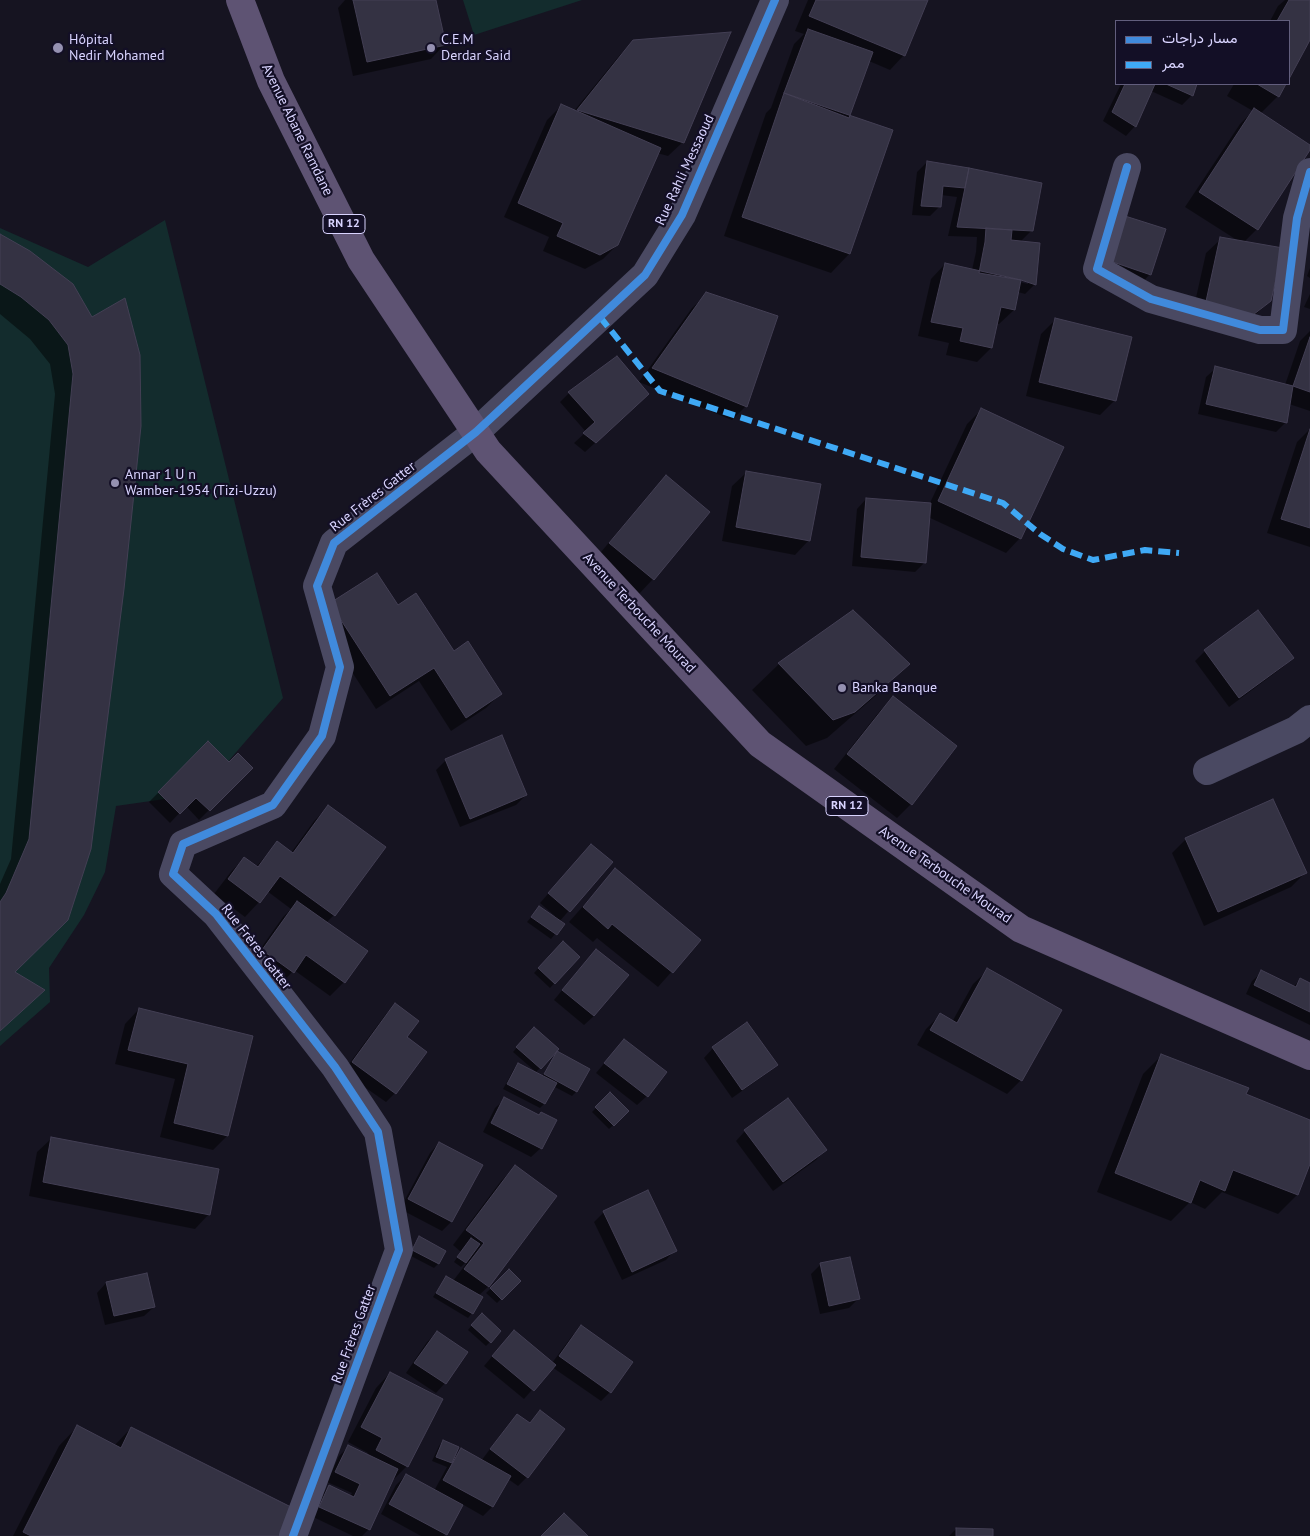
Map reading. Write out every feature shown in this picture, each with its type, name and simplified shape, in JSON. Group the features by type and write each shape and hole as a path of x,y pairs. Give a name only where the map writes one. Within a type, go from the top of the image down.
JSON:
{"main road":[{"name":"Avenue Abane Ramdane","path":"240,0 271,80 362,260 476,432"},
{"name":"Avenue Terbouche Mourad","path":"476,432 488,451 760,744 1021,929 1310,1056"}],"street":[{"name":"Rue Rahli Messaoud","path":"476,432 645,275 682,215 775,0"},
{"path":"1127,167 1097,269 1151,299 1260,330 1283,330 1297,218 1310,172"},
{"name":"Rue Frères Gatter","path":"293,1536 399,1250 378,1132 335,1067 216,914 173,874 183,844 273,805 322,736 340,667 317,586 334,543 476,432"},
{"path":"1208,771 1296,730 1310,719"}],"green space":[{"path":"463,0 582,0 474,35"},
{"name":"Annar 1 U n Wamber-1954 (Tizi-Uzzu)","path":"165,220 283,698 200,794 116,806 105,872 84,915 49,968 50,1002 0,1046 0,228 88,267"}],"building":[{"path":"353,0 436,0 446,45 367,62"},
{"path":"816,0 928,0 905,56 809,16"},
{"path":"1289,0 1310,0 1310,40 1290,77 1290,20 1278,20"},
{"path":"808,29 873,52 849,118 784,93"},
{"path":"731,32 684,143 577,110 633,40"},
{"path":"1125,85 1155,85 1136,127 1112,112"},
{"path":"1168,85 1197,85 1193,96"},
{"path":"1259,85 1285,85 1279,97"},
{"path":"784,93 893,130 850,254 742,217"},
{"path":"561,104 661,148 618,245 600,255 557,236 563,223 518,203"},
{"path":"1254,108 1310,145 1310,150 1258,230 1199,192"},
{"path":"927,161 969,168 965,188 943,186 941,207 921,206"},
{"path":"969,168 1042,183 1033,231 957,227"},
{"path":"1125,216 1166,229 1151,275 1110,261"},
{"path":"986,228 1012,230 1011,240 1040,243 1036,285 1021,280 979,273"},
{"path":"0,234 30,251 73,284 92,317 125,298 140,355 141,426 124,589 91,849 68,920 15,972 45,990 0,1031 0,902 6,893 29,839 73,374 68,345 49,320 21,297 0,284"},
{"path":"1220,237 1283,248 1271,301 1249,318 1205,306"},
{"path":"945,263 1021,280 1015,310 1001,307 992,348 960,341 963,328 931,322"},
{"path":"706,292 778,316 747,407 652,368"},
{"path":"1055,318 1132,337 1116,401 1039,382"},
{"path":"1310,337 1310,392 1293,386"},
{"path":"617,356 649,394 596,443 583,433 595,422 568,392"},
{"path":"1215,366 1293,386 1287,423 1206,404"},
{"path":"981,408 1064,447 1021,539 938,501"},
{"path":"1310,429 1310,528 1281,519"},
{"path":"746,471 821,484 810,541 736,527"},
{"path":"666,475 710,512 654,580 609,543"},
{"path":"866,498 931,503 926,563 861,557"},
{"path":"377,573 398,605 416,593 454,651 468,641 502,694 466,718 434,668 390,696 330,603"},
{"name":"Banka Banque","path":"853,610 910,664 855,712 833,720 778,663"},
{"path":"1258,610 1294,658 1239,698 1204,650"},
{"path":"893,696 957,746 912,805 847,754"},
{"path":"502,735 527,795 470,819 445,759"},
{"path":"208,741 229,762 238,753 253,768 210,811 196,798 180,814 158,792"},
{"path":"1273,799 1307,873 1218,912 1185,838"},
{"path":"328,805 386,847 335,916 280,876 260,903 228,879 244,857 258,867 277,841 293,853"},
{"path":"591,844 613,862 570,912 548,893"},
{"path":"615,868 701,940 673,973 612,924 608,929 583,907"},
{"path":"297,901 368,951 345,983 306,955 294,973 262,950"},
{"path":"539,906 565,924 557,935 531,917"},
{"path":"563,941 580,957 555,984 538,968"},
{"path":"596,949 629,975 594,1016 562,990"},
{"path":"987,968 1062,1010 1022,1081 930,1030 940,1013 957,1023"},
{"path":"1261,970 1296,987 1300,978 1310,983 1310,1012 1254,985"},
{"path":"395,1003 419,1021 407,1037 427,1052 396,1094 352,1062"},
{"path":"139,1008 253,1036 228,1136 174,1123 188,1064 128,1050"},
{"path":"747,1022 778,1065 742,1090 712,1047"},
{"path":"534,1027 559,1049 541,1069 516,1047"},
{"path":"624,1039 667,1072 648,1097 604,1063"},
{"path":"557,1051 590,1069 577,1092 544,1074"},
{"path":"1161,1054 1249,1088 1246,1094 1310,1120 1310,1164 1298,1195 1233,1170 1225,1191 1200,1180 1191,1203 1115,1173"},
{"path":"518,1063 557,1083 545,1104 507,1084"},
{"path":"610,1092 629,1111 614,1126 595,1107"},
{"path":"504,1097 539,1115 541,1112 557,1120 542,1149 491,1123"},
{"path":"788,1098 827,1150 783,1182 744,1130"},
{"path":"51,1137 219,1169 210,1215 43,1182"},
{"path":"439,1142 483,1165 452,1222 408,1199"},
{"path":"515,1165 557,1196 489,1287 464,1269 484,1243 466,1230"},
{"path":"648,1190 677,1251 632,1272 603,1211"},
{"path":"419,1236 446,1251 439,1264 412,1250"},
{"path":"471,1238 480,1244 466,1263 457,1257"},
{"path":"850,1257 860,1299 829,1306 820,1263"},
{"path":"509,1269 521,1281 502,1300 490,1288"},
{"path":"147,1273 155,1307 114,1316 106,1282"},
{"path":"446,1276 483,1297 473,1314 436,1293"},
{"path":"482,1313 501,1331 491,1343 471,1325"},
{"path":"581,1325 633,1362 611,1393 559,1356"},
{"path":"514,1330 556,1365 534,1391 492,1356"},
{"path":"437,1331 468,1352 446,1384 414,1363"},
{"path":"390,1372 443,1399 408,1467 376,1450 382,1438 361,1427"},
{"path":"540,1410 565,1429 528,1478 490,1449 517,1414 530,1423"},
{"path":"77,1425 121,1448 131,1427 305,1514 294,1536 31,1536 23,1532"},
{"path":"443,1440 459,1447 452,1463 436,1457"},
{"path":"348,1445 398,1469 370,1530 319,1507 329,1485 354,1497 360,1484 335,1472"},
{"path":"461,1448 511,1476 493,1507 443,1480"},
{"path":"406,1474 463,1505 447,1535 389,1504"},
{"path":"564,1513 588,1536 541,1536"},
{"path":"956,1528 993,1529 993,1536 956,1536"}],"marked path":[{"path":"600,317 660,391 1003,503 1040,534 1063,549 1093,560 1145,550 1179,553"}],"cycle path":[{"path":"293,1536 399,1250 378,1132 335,1067 216,914 173,874 183,844 273,805 322,736 340,667 317,586 334,543 476,432 645,275 682,215 775,0"},
{"path":"1127,167 1097,269 1151,299 1260,330 1283,330 1297,218 1310,172"}],"place":[{"name":"Hôpital Nedir Mohamed","path":"58,48"},
{"name":"C.E.M Derdar Said","path":"431,48"},
{"name":"Annar 1 U n Wamber-1954 (Tizi-Uzzu)","path":"115,483"},
{"name":"Banka Banque","path":"842,688"}]}
